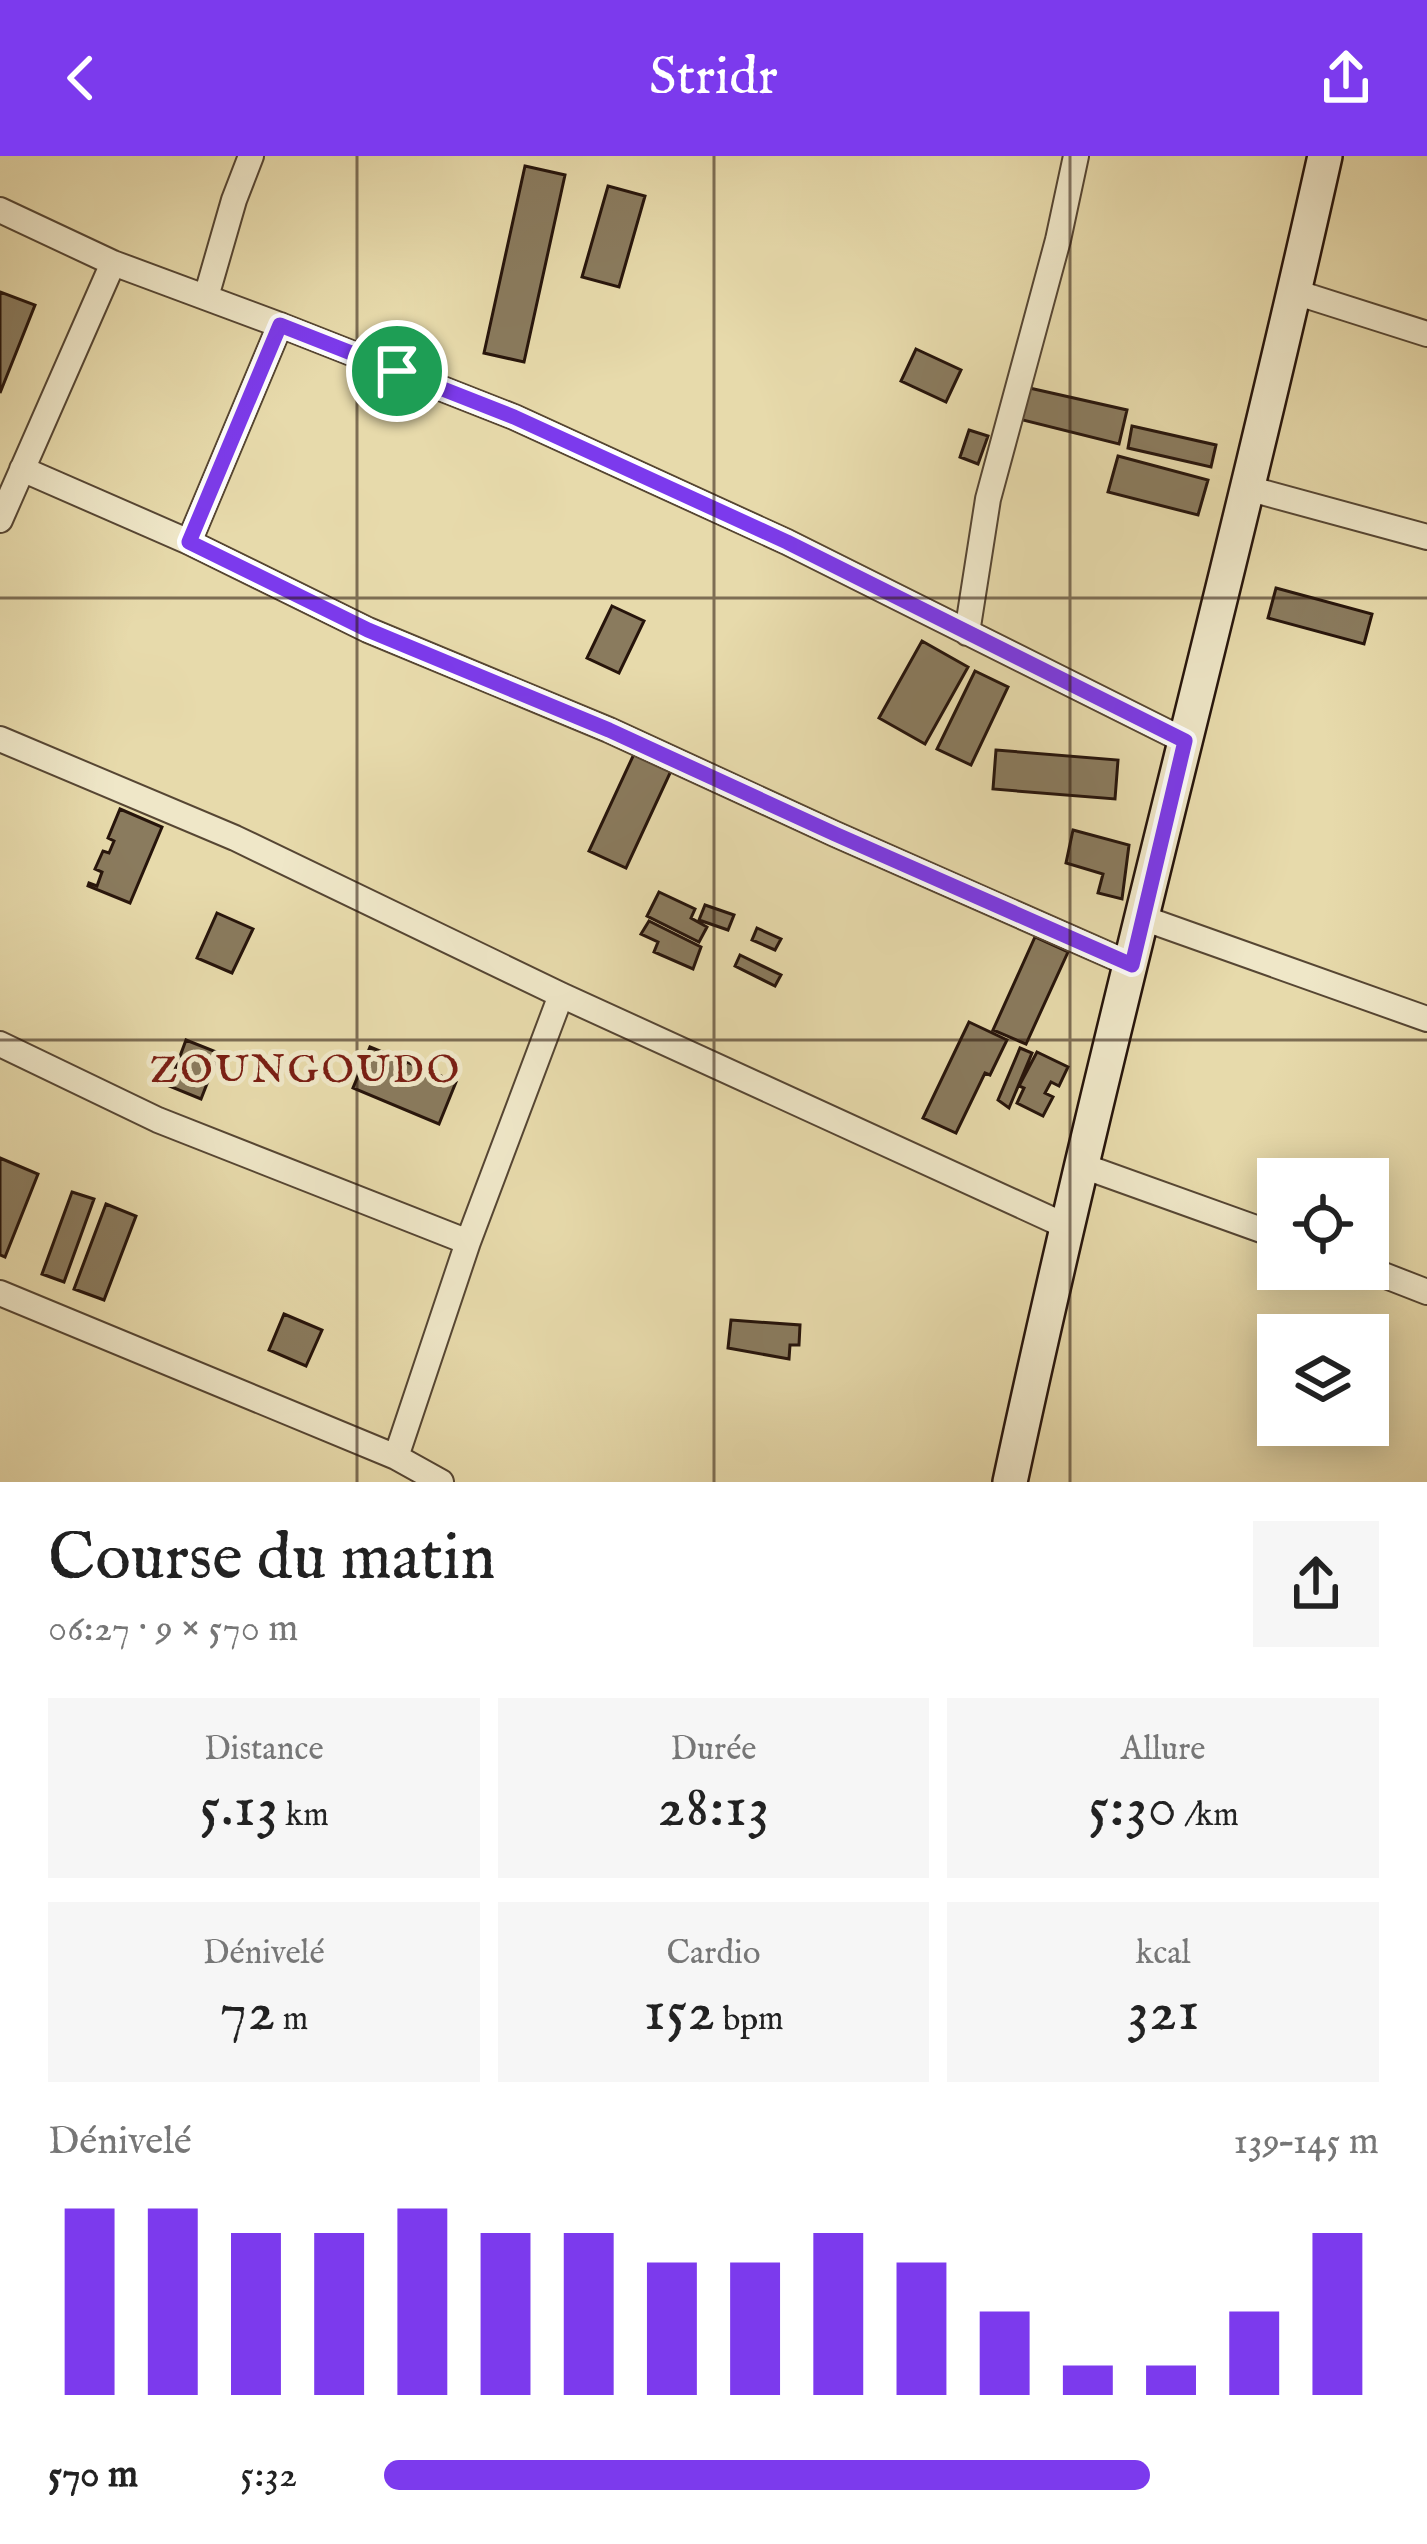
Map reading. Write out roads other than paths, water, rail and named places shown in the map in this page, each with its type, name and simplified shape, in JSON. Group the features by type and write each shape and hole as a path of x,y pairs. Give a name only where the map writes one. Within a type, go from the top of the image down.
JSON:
{"main road":[{"path":"1010,1482 1055,1272 1325,156"}],"street":[{"path":"206,297 251,156"},
{"path":"967,633 988,500 1076,156"},
{"path":"0,210 112,263 514,417 787,542 1185,741"},
{"path":"0,520 112,263"},
{"path":"1295,292 1427,334"},
{"path":"189,542 280,325"},
{"path":"22,469 189,542 368,630 609,730 1132,965"},
{"path":"1247,488 1427,538"},
{"path":"0,739 235,838 561,995 1068,1227"},
{"path":"1142,918 1427,1019"},
{"path":"396,1457 468,1242 561,995"},
{"path":"0,1044 158,1120 468,1242"},
{"path":"1083,1166 1257,1228"},
{"path":"1389,1277 1427,1292"},
{"path":"0,1293 396,1457 441,1482"}],"district":[{"name":"ZOUNGOUDO","path":"306,1071"}]}
